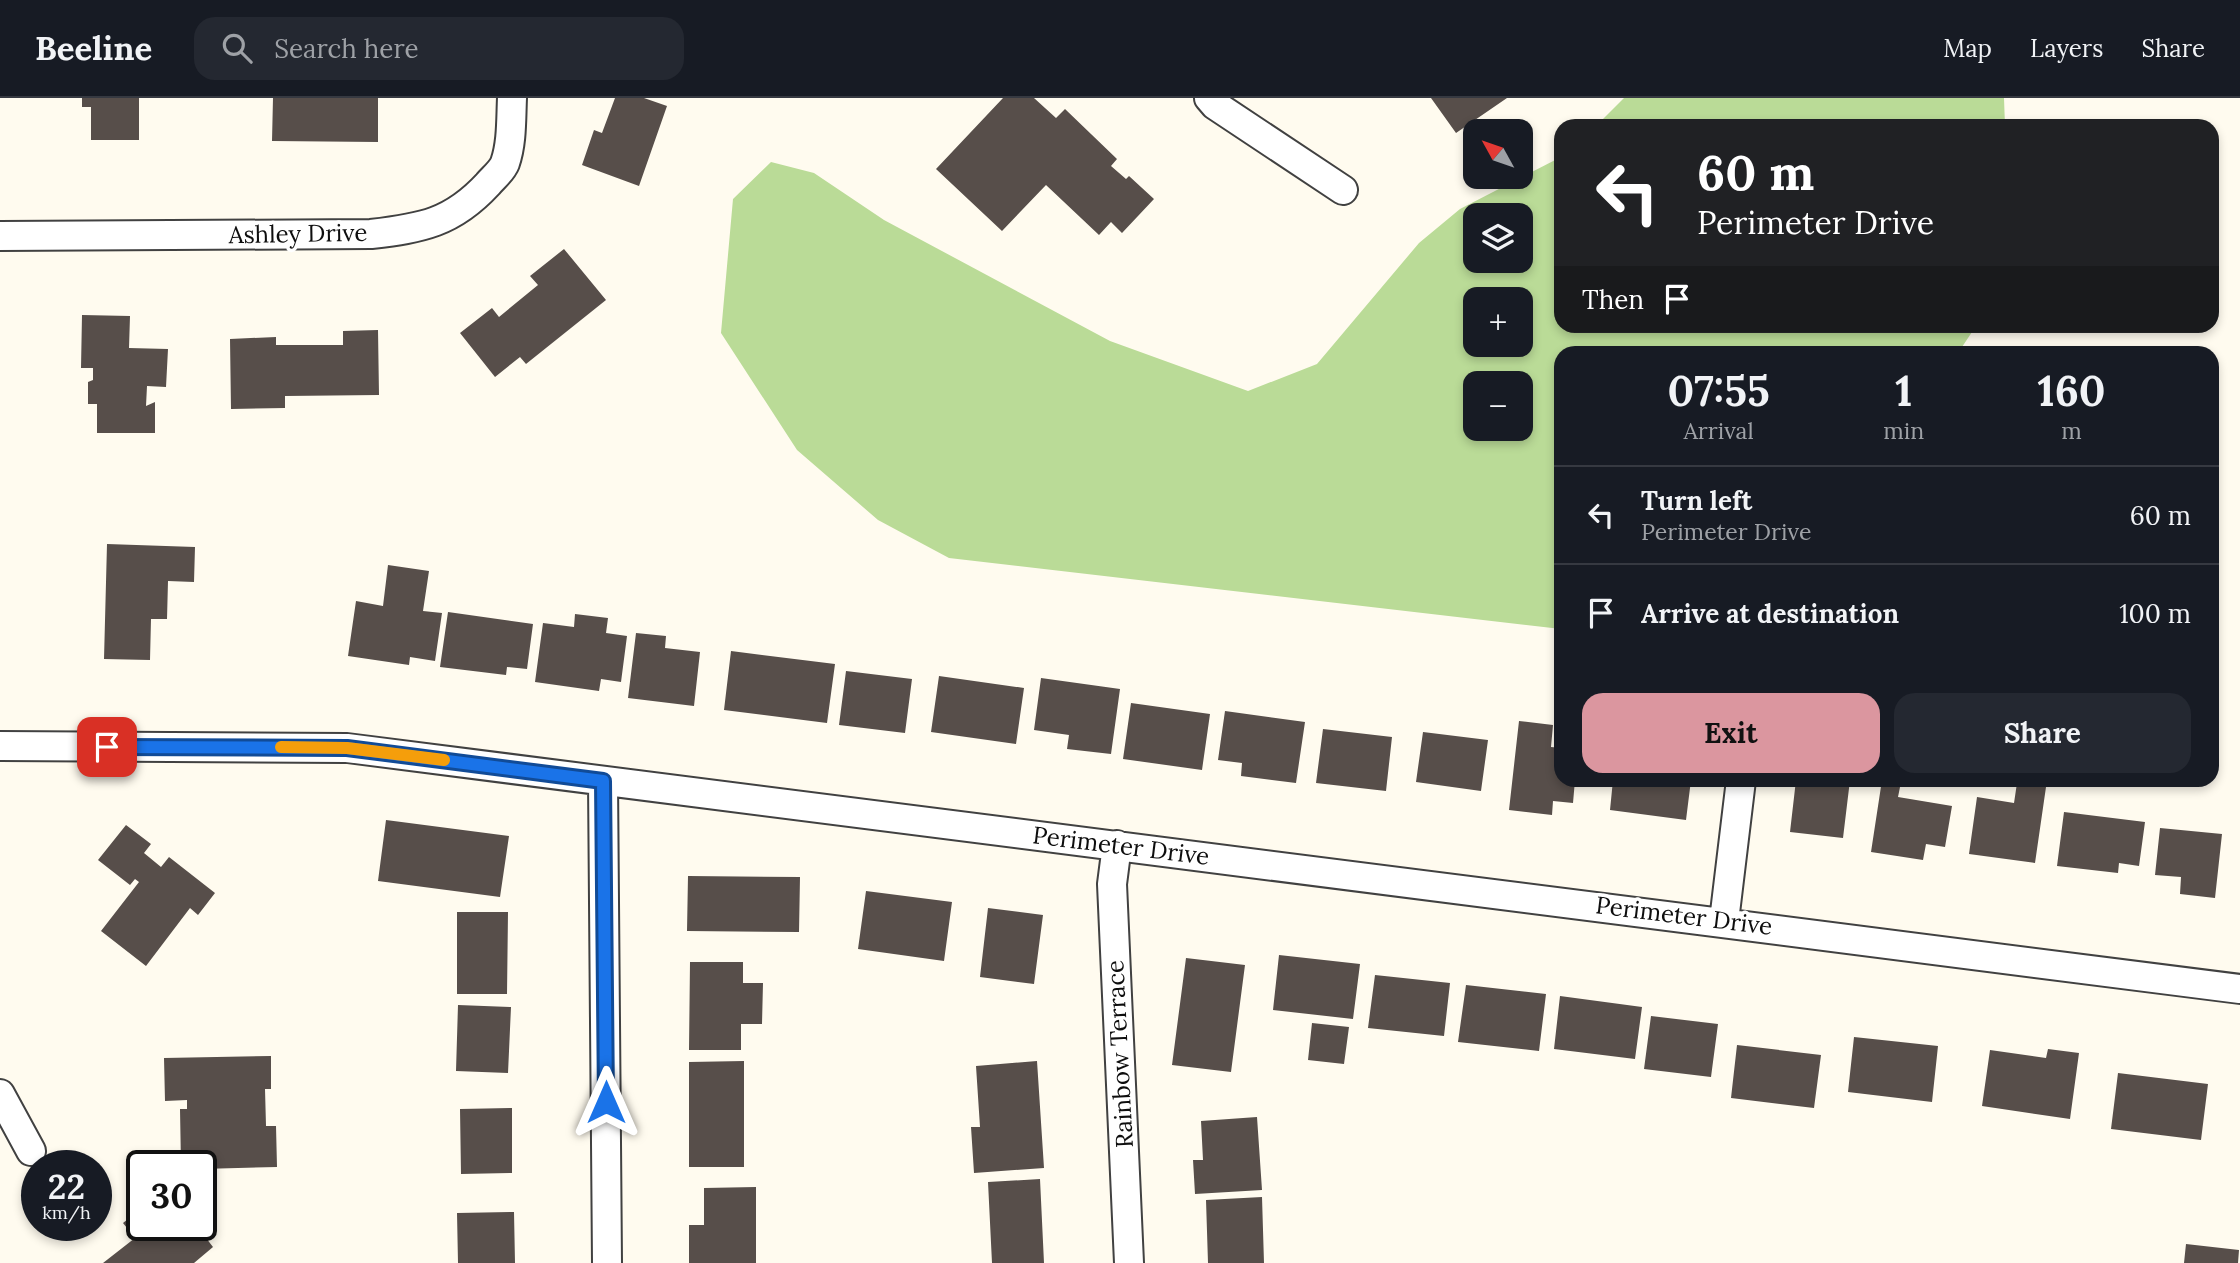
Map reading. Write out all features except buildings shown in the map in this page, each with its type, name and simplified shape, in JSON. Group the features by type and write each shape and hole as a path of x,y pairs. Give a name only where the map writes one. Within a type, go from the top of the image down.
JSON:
{"street":[{"name":"Ashley Drive","path":"0,236 371,234 412,229 444,220 469,205 504,166 510,143 512,98"},
{"path":"1209,98 1343,190"},
{"name":"Perimeter Drive","path":"0,746 347,748 1724,921 2240,989"},
{"path":"603,781 607,1263"},
{"path":"1724,921 1740,787"},
{"name":"Rainbow Terrace","path":"1117,845 1112,884 1129,1263"},
{"path":"0,1094 30,1150"}],"green space":[{"path":"1624,98 2004,98 2005,119 1603,119"},
{"path":"1554,161 1554,333 1971,333 1963,346 1554,346 1554,628 949,558 878,520 797,450 721,333 733,199 771,162 814,173 884,220 1110,341 1248,391 1317,364 1419,243 1463,207 1463,273 1533,273 1533,203 1472,203 1499,189 1533,189 1533,171"}],"slow traffic":[{"path":"281,747 347,748 444,760"}],"route":[{"path":"107,747 347,748 603,781 606,1102"}]}
